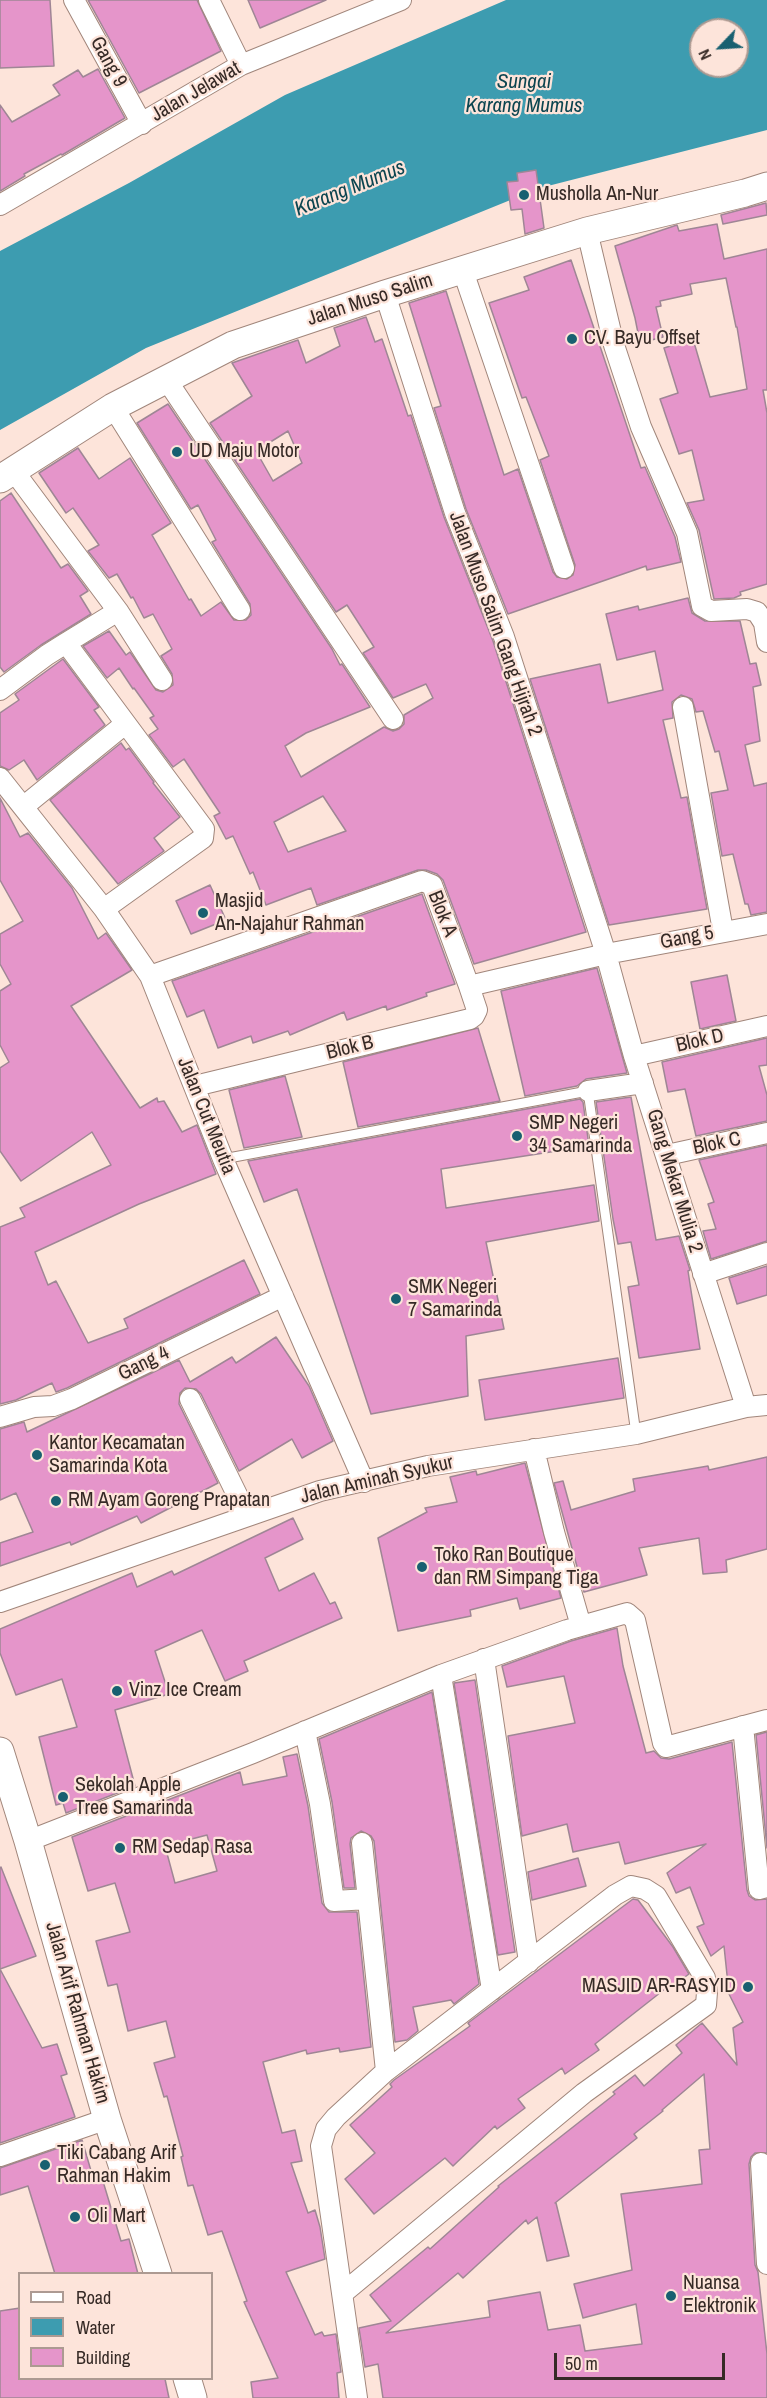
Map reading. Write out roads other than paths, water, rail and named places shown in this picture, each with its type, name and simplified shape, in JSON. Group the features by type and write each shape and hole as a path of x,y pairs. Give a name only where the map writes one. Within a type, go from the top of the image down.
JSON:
{"street":[{"name":"Gang 9","path":"74,0 142,124"},
{"path":"208,0 241,65"},
{"name":"Jalan Jelawat","path":"0,205 241,65 401,0"},
{"name":"Jalan Muso Salim","path":"7,475 113,407 233,345 587,231 767,186"},
{"path":"587,231 614,345 641,427 687,533 702,606 711,611 747,609 757,612 764,623 767,642"},
{"path":"463,271 564,568"},
{"name":"Jalan Muso Salim Gang Hijrah 2","path":"386,294 455,513 504,637 606,954"},
{"path":"166,379 393,719"},
{"path":"113,407 240,610"},
{"path":"7,475 118,611 162,680"},
{"path":"0,690 47,655 118,611"},
{"path":"66,643 204,829 203,838 104,909"},
{"path":"683,707 723,931"},
{"path":"23,807 125,724"},
{"name":"Jalan Cut Meutia","path":"0,778 104,909 150,976 223,1159 364,1482"},
{"name":"Blok A","path":"150,976 422,881 432,885 469,986"},
{"name":"Gang 5","path":"606,954 767,924"},
{"path":"469,986 606,954"},
{"name":"Gang Mekar Mulia 2","path":"606,954 634,1056 746,1407"},
{"name":"Blok B","path":"195,1086 470,1019 477,1010 469,986"},
{"name":"Blok D","path":"634,1056 767,1026"},
{"path":"588,1091 644,1083"},
{"name":"Blok C","path":"667,1155 767,1132"},
{"path":"703,1274 767,1253"},
{"name":"Gang 4","path":"0,1417 34,1407 53,1406 72,1400 283,1296"},
{"path":"190,1399 247,1515"},
{"name":"Jalan Aminah Syukur","path":"0,1602 321,1491 428,1466 636,1434 746,1407 767,1405"},
{"path":"534,1449 554,1532 581,1626"},
{"path":"28,1841 441,1675 581,1626 627,1613 635,1620 663,1743 666,1747 767,1720"},
{"path":"484,1659 529,1962"},
{"path":"441,1675 492,1990"},
{"path":"743,1726 763,1888"},
{"path":"305,1731 320,1804 334,1901 368,1899"},
{"name":"Jalan Arif Rahman Hakim","path":"0,1751 107,2119 157,2272"},
{"path":"362,1843 386,2071"},
{"path":"343,2293 584,2093 706,2005 705,1978 656,1896 645,1889 631,1886 615,1895 386,2071 326,2129 321,2146 357,2398"},
{"path":"0,2156 107,2119"},
{"path":"761,2163 767,2264"},
{"path":"187,2380 192,2398"}],"lane":[{"path":"223,1159 588,1091 636,1434"}],"water":[{"name":"Sungai Karang Mumus","path":"506,0 767,0 767,130 540,188 146,348 0,430 0,251 129,183 285,95"}],"place":[{"name":"Musholla An-Nur","path":"524,195"},
{"name":"CV. Bayu Offset","path":"572,339"},
{"name":"UD Maju Motor","path":"177,452"},
{"name":"Masjid An-Najahur Rahman","path":"203,913"},
{"name":"SMP Negeri 34 Samarinda","path":"517,1136"},
{"name":"SMK Negeri 7 Samarinda","path":"396,1299"},
{"name":"Kantor Kecamatan Samarinda Kota","path":"37,1455"},
{"name":"RM Ayam Goreng Prapatan","path":"56,1501"},
{"name":"Toko Ran Boutique dan RM Simpang Tiga","path":"422,1567"},
{"name":"Vinz Ice Cream","path":"117,1691"},
{"name":"Sekolah Apple Tree Samarinda","path":"63,1797"},
{"name":"RM Sedap Rasa","path":"120,1848"},
{"name":"MASJID AR-RASYID","path":"748,1987"},
{"name":"Tiki Cabang Arif Rahman Hakim","path":"45,2165"},
{"name":"Oli Mart","path":"75,2217"},
{"name":"Nuansa Elektronik","path":"671,2296"}],"water label":[{"name":"Karang Mumus","path":"350,189"}]}
